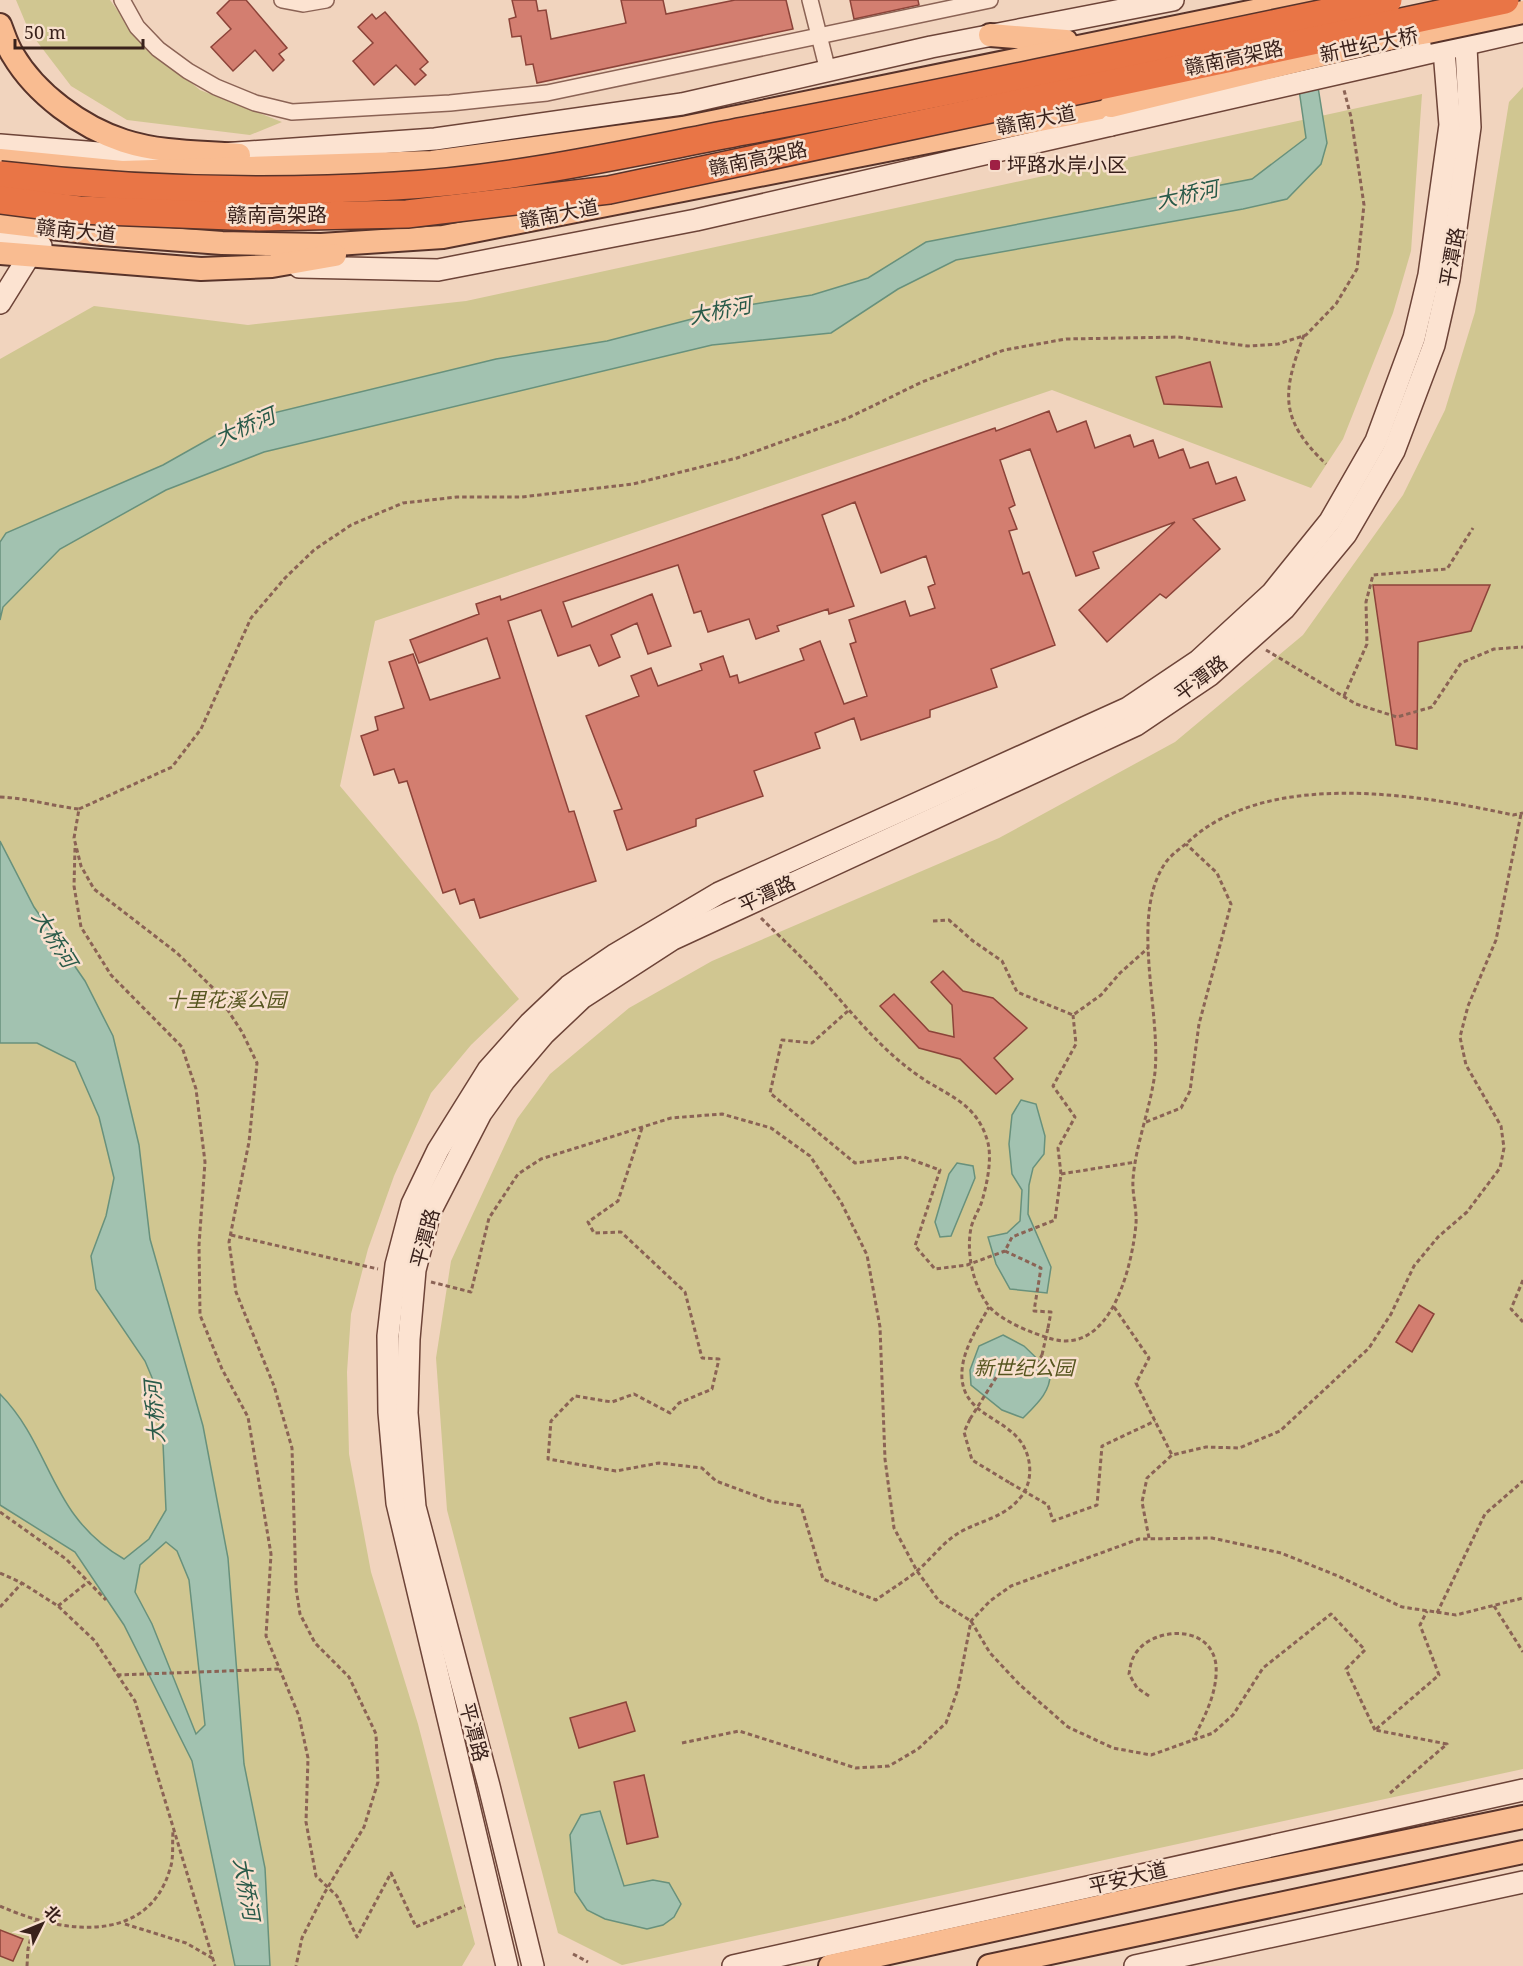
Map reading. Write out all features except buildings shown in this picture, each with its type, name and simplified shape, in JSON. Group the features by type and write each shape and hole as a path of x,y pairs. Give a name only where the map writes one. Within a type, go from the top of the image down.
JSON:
{"highway":[{"name":"赣南高架路","path":"0,175 79,184 212,191 397,186 487,177 547,169 796,122 1388,0"},
{"name":"赣南高架路","path":"0,200 79,210 259,217 407,214 609,190 1505,0"}],"main road":[{"path":"0,145 111,154 222,154 435,139 682,104 990,35 1173,0"},
{"path":"0,160 122,172 432,162 683,128 1308,0"},
{"name":"平潭路","path":"507,1966 397,1503 389,1412 388,1336 405,1275 430,1212 456,1159 487,1105 544,1034 582,998 673,939 1136,725 1210,675 1284,609 1346,534 1394,451 1434,345 1451,268 1470,127 1455,46 1440,0"},
{"name":"平潭路","path":"533,1966 489,1786 415,1507 407,1413 405,1275 412,1204 465,1102 495,1062 530,1023 569,986 616,954 719,893 1128,708 1198,661 1272,593 1330,521 1376,441 1414,338 1429,275 1450,125 1455,46 1464,0"},
{"name":"新世纪大桥","path":"1111,115 1388,39 1523,12"},
{"path":"0,25 12,55 47,97 90,126 124,141 167,150 299,160 432,162"},
{"path":"0,241 32,250 201,269 272,266 438,270 696,220 1111,115 1393,61 1523,31"},
{"path":"990,35 1094,43"},
{"name":"赣南大道","path":"0,222 102,234 222,243 321,245 443,237 1111,115"},
{"path":"272,266 443,237"},
{"path":"0,253 32,250"},
{"path":"0,303 32,250"},
{"name":"平安大道","path":"733,1966 1523,1790"},
{"name":"平安大道","path":"830,1966 1238,1876 1523,1817"},
{"path":"989,1966 1523,1852"},
{"path":"1135,1966 1163,1963 1523,1882"},
{"path":"1152,1931 1163,1963"}],"street":[{"path":"122,0 137,27 158,49 189,71 216,87 255,103 292,112 450,103 547,93 990,0"},
{"path":"282,0 303,4 326,0"},
{"path":"810,0 828,71"}],"path":[{"path":"0,797 27,798 55,806 79,809 172,767 201,729 251,618 285,578 314,550 351,525 403,503 457,497 522,497 633,484 737,458 848,418 922,382 1004,350 1066,339 1178,337 1248,346 1278,344 1304,335 1336,304 1357,268 1364,205 1351,117 1343,85"},
{"path":"1304,335 1292,368 1288,392 1291,418 1306,445 1326,465"},
{"path":"1343,696 1367,644 1366,602 1373,575 1447,569 1473,528"},
{"path":"1249,640 1356,704 1397,717 1432,707 1461,663 1494,649 1523,647"},
{"path":"747,904 819,976 877,1043 920,1076 952,1094 975,1114 988,1144 988,1172 982,1202 971,1226 969,1256 989,1307 1027,1332 1058,1341 1080,1340 1095,1330 1114,1308 1130,1258 1136,1221 1132,1179 1146,1122 1155,1070 1148,948 1151,893 1167,861 1205,826 1245,807 1304,796 1379,793 1419,797 1513,815 1522,814 1496,940 1468,1006 1460,1037 1466,1065 1501,1126 1504,1148 1500,1168 1467,1212 1438,1237 1414,1266 1391,1314 1369,1348 1280,1431 1239,1448 1206,1447 1172,1455 1147,1478 1142,1502 1149,1538"},
{"path":"79,809 74,886 81,927 111,975 182,1047 196,1089 205,1162 199,1245 200,1315 222,1369 248,1417 271,1554 266,1636 299,1716 308,1758 306,1822 315,1876 338,1896 357,1937 391,1873 416,1928 465,1906"},
{"path":"76,843 81,866 94,889 177,953 213,989 242,1032 257,1063 249,1142 229,1242 236,1292 274,1386 292,1448 296,1588 300,1614 315,1643 349,1677 376,1734 378,1782 364,1827 328,1887 302,1938 296,1966"},
{"path":"1146,1122 1181,1108 1190,1091 1199,1024 1231,904 1217,873 1186,844"},
{"path":"933,921 949,920 973,941 1002,961 1017,993 1073,1015"},
{"path":"1073,1015 1101,995 1119,973 1148,948"},
{"path":"848,1011 812,1043 782,1040 770,1093 855,1163 904,1157 940,1170 915,1246 935,1269 971,1263 1005,1251 1041,1268 1034,1311 1051,1312 1042,1355 1032,1373 997,1376 964,1432 972,1460 1048,1505 1053,1521 1097,1505 1102,1446 1155,1421"},
{"path":"1005,1251 1012,1237 1055,1220 1061,1174 1059,1148 1075,1117 1053,1086 1076,1044 1073,1015"},
{"path":"231,1235 471,1292 489,1218 518,1174 541,1159 671,1118 722,1114 771,1128 810,1156 841,1202 867,1255 880,1327 885,1459 894,1528 917,1571 939,1601 972,1621 990,1653 1020,1685 1068,1727 1113,1749 1151,1755 1213,1733 1226,1721 1263,1668 1331,1614 1365,1650 1346,1669 1375,1730"},
{"path":"642,1127 618,1201 588,1222 594,1233 621,1232 685,1292 702,1358 719,1359 712,1389 679,1403 670,1413 634,1394 612,1402 575,1396 551,1421 548,1459 616,1471 659,1462 702,1468 716,1481 770,1502 801,1506 823,1579 876,1600 917,1571 957,1534 993,1520 1020,1498 1028,1486 1031,1472 1027,1453 1017,1437 978,1410 968,1399 964,1389 964,1358 989,1307"},
{"path":"1061,1174 1136,1162"},
{"path":"1523,1280 1511,1309 1523,1322"},
{"path":"1114,1308 1149,1358 1136,1383 1172,1455"},
{"path":"1437,1612 1485,1514 1523,1481"},
{"path":"0,1512 66,1559 106,1600"},
{"path":"682,1743 739,1731 856,1768 889,1766 918,1749 946,1723 958,1689 972,1621 990,1601 1011,1586 1082,1558 1149,1538 1212,1538 1281,1553 1402,1607 1456,1616 1523,1598"},
{"path":"0,1573 22,1583 58,1606 95,1641 135,1701 215,1966"},
{"path":"58,1606 88,1582"},
{"path":"0,1607 22,1583"},
{"path":"1494,1606 1523,1652"},
{"path":"1375,1730 1440,1675 1419,1625 1426,1611"},
{"path":"1149,1696 1137,1688 1129,1674 1134,1654 1153,1639 1172,1633 1192,1633 1211,1648 1216,1665 1213,1697 1193,1740"},
{"path":"117,1675 280,1668"},
{"path":"1375,1730 1447,1744 1390,1792"},
{"path":"125,1924 150,1904 164,1886 171,1867 173,1829"},
{"path":"0,1906 35,1920 75,1927 125,1924 186,1943 213,1959"},
{"path":"27,1966 28,1948 35,1920"},
{"path":"573,1954 588,1962"}],"green space":[{"path":"16,0 110,0 140,41 200,90 282,122 250,135 127,120 71,86 29,31"},
{"name":"新世纪公园","path":"1523,87 1523,1769 622,1965 558,1933 447,1510 436,1358 451,1261 517,1119 550,1074 629,1008 712,961 999,838 1175,742 1303,635 1403,495 1445,410 1475,312 1509,102"},
{"name":"十里花溪公园","path":"1422,94 1411,251 1393,313 1343,439 1311,488 1052,390 375,621 340,786 519,999 471,1045 431,1093 394,1176 368,1249 351,1314 347,1372 349,1454 371,1572 418,1724 475,1944 462,1966 0,1966 0,359 94,306 248,325 466,301"}],"water":[{"name":"大桥河","path":"1286,0 1304,0 1327,143 1321,164 1287,199 1243,209 956,260 898,289 831,333 712,345 264,452 166,490 60,549 3,607 0,620 0,542 6,533 163,465 241,421 496,359 607,341 742,306 812,295 868,278 926,242 1252,179 1306,138"},
{"name":"大桥河","path":"0,841 34,907 85,981 113,1036 139,1145 150,1239 203,1426 228,1558 244,1764 265,1868 270,1966 235,1966 192,1761 124,1625 75,1552 0,1505 0,1394 31,1437 80,1523 99,1542 124,1559 149,1539 166,1510 161,1399 145,1361 96,1289 91,1256 106,1216 114,1178 99,1117 75,1062 37,1043 0,1043","holes":["166,1542 177,1551 189,1580 205,1725 196,1734 152,1624 135,1592 140,1565"]},
{"path":"1021,1100 1036,1104 1045,1136 1044,1154 1033,1168 1029,1185 1028,1214 1051,1267 1047,1293 1010,1289 996,1264 988,1237 1007,1233 1020,1221 1022,1190 1012,1174 1009,1144 1012,1115"},
{"path":"957,1163 973,1166 975,1178 951,1236 940,1237 935,1222 949,1174"},
{"path":"1003,1335 1024,1346 1050,1371 1046,1391 1023,1418 1002,1410 971,1385 970,1370 979,1346"},
{"path":"600,1811 624,1886 653,1880 669,1883 681,1904 674,1917 663,1925 647,1929 605,1919 587,1910 575,1892 570,1835 581,1815"}],"place":[{"name":"坪路水岸小区","path":"995,165"}]}
